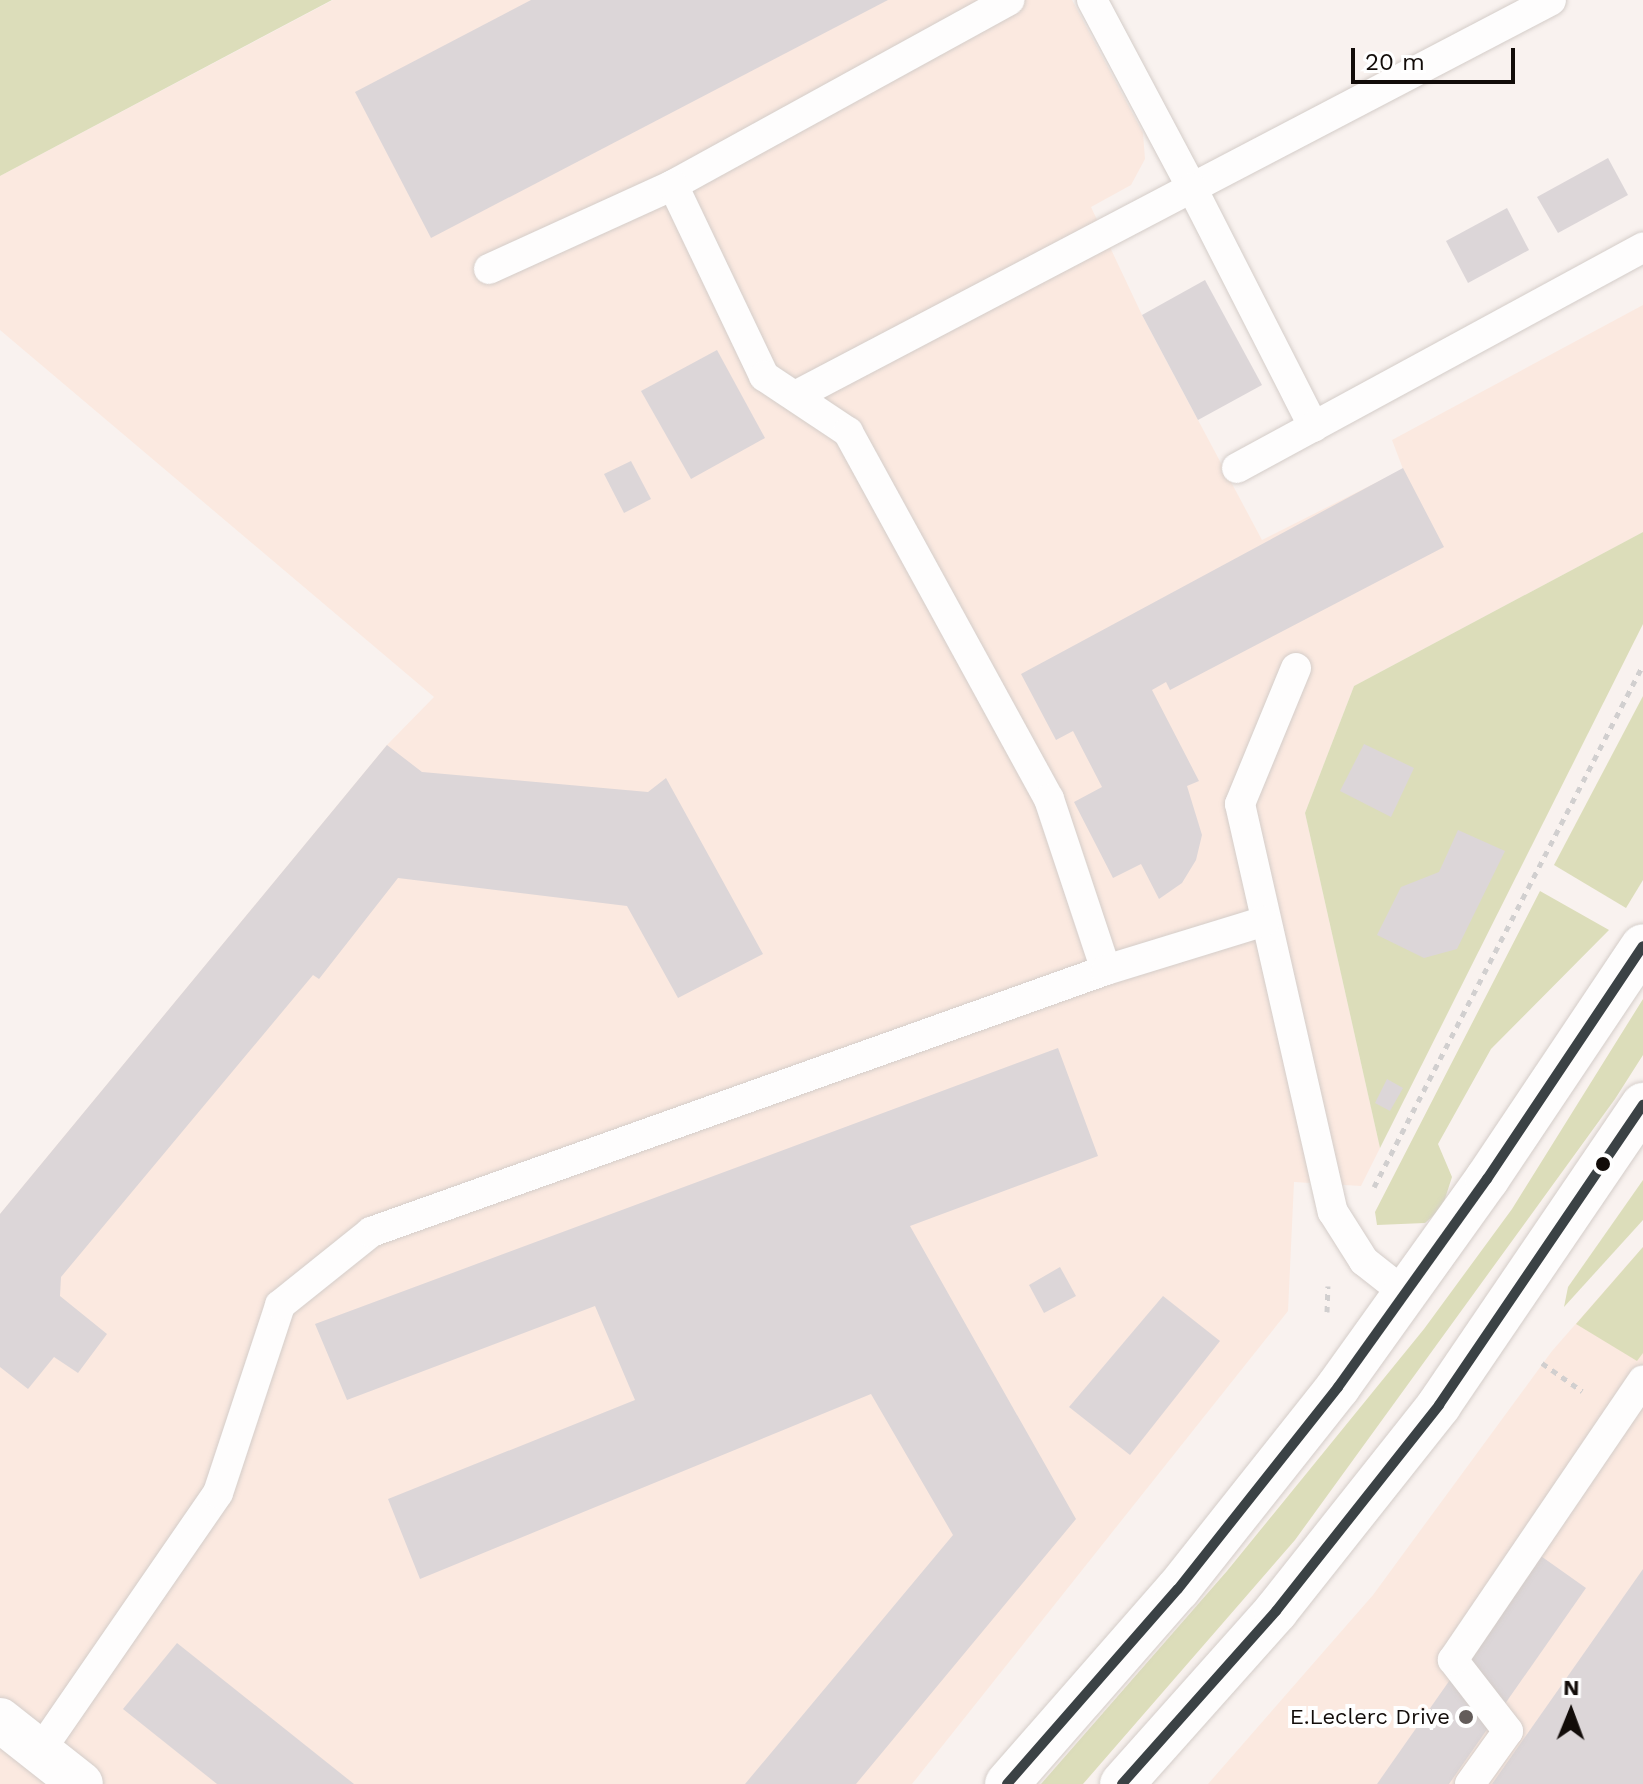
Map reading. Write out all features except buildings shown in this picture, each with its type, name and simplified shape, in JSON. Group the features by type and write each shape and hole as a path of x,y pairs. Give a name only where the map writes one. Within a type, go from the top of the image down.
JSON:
{"main road":[{"path":"1007,1784 1232,1524 1406,1294 1643,946"},
{"path":"1122,1784 1276,1611 1439,1405 1643,1105"},
{"path":"0,1720 81,1784"}],"lane":[{"path":"489,269 673,185 1010,0"},
{"path":"1092,0 1314,427"},
{"path":"795,396 1551,0"},
{"path":"673,185 764,376 848,432 1049,799 1106,970"},
{"path":"1237,468 1643,248"},
{"path":"1296,668 1240,804 1324,1184 1347,1239 1406,1294"},
{"path":"40,1751 218,1493 280,1305 371,1232 1106,970 1265,921"},
{"path":"1470,1784 1508,1731 1453,1660 1643,1380"}],"path":[{"path":"1326,1317 1329,1276 1643,665"}],"shaded area":[{"path":"333,0 1072,0 1143,133 1145,159 1131,185 1091,207 1142,315 1262,540 1403,469 1392,440 1643,305 1643,532 1354,686 1305,813 1380,1148 1361,1186 1294,1182 1288,1311 912,1784 0,1784 0,1214 387,745 434,697 0,330 0,176"},
{"path":"1643,1247 1643,1784 1208,1784 1373,1595 1552,1351"}],"green space":[{"path":"0,0 332,0 0,176"},
{"path":"1643,532 1643,624 1380,1148 1305,813 1354,686"},
{"path":"1643,696 1643,880 1626,908 1554,865"},
{"path":"1540,891 1609,930 1491,1049 1438,1144 1452,1177 1442,1208 1425,1223 1377,1225 1375,1212"},
{"path":"1643,999 1643,1055 1615,1099 1295,1540 1083,1784 1041,1784 1227,1571 1424,1329 1512,1209"},
{"path":"1643,1180 1643,1220 1564,1307 1568,1287"},
{"path":"1643,1247 1643,1353 1637,1361 1576,1324"}],"transit line":[{"path":"1007,1784 1178,1589 1338,1387 1487,1179 1643,946"},
{"path":"1122,1784 1276,1611 1439,1405 1643,1105"}],"place":[{"name":"E.Leclerc Drive","path":"1466,1717"}]}
